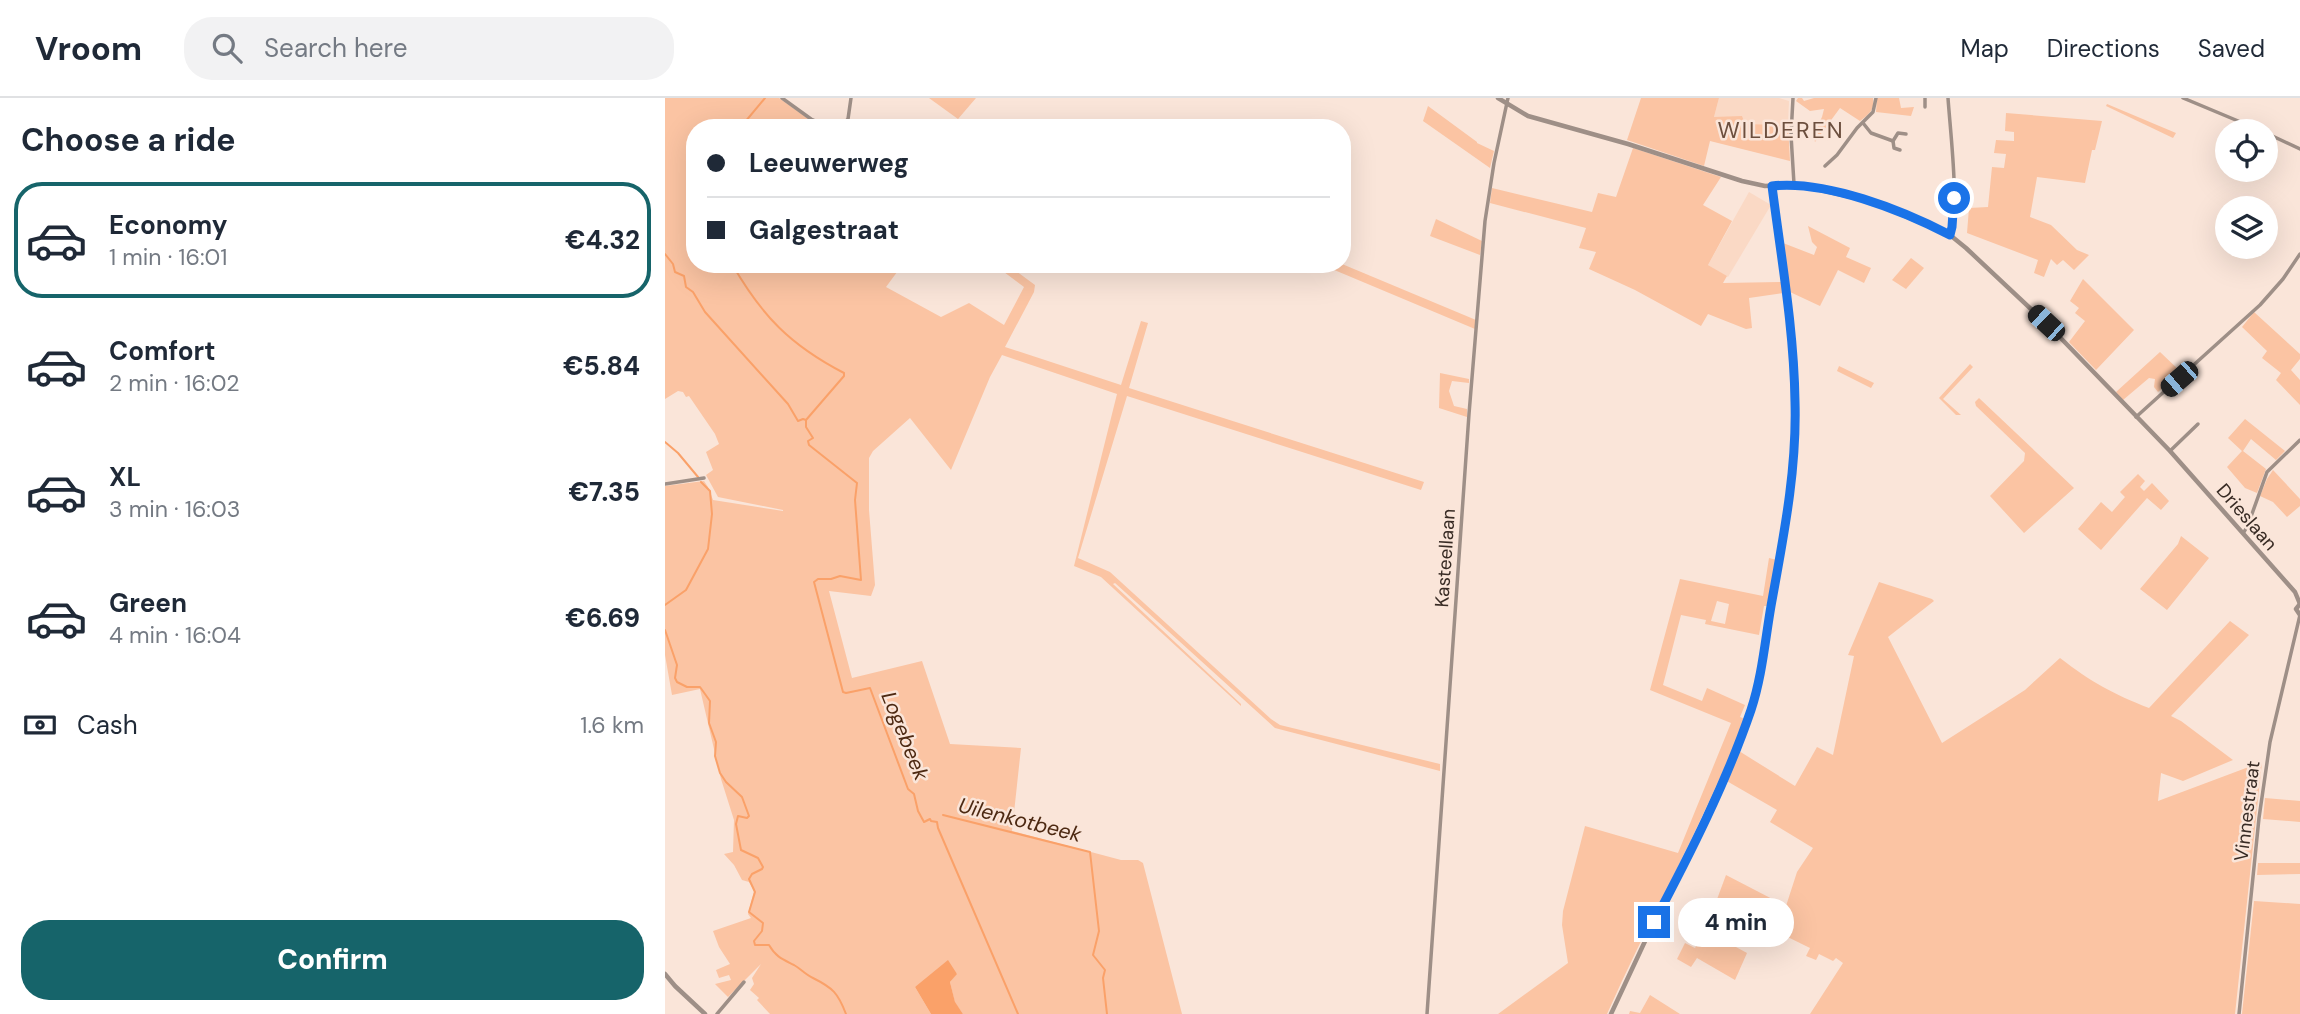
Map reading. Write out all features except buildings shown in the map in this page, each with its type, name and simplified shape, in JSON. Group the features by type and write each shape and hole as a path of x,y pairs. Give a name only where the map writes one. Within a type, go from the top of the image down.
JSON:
{"street":[{"path":"782,98 811,119"},
{"path":"848,119 851,98"},
{"name":"Drieslaan","path":"1498,98 1528,116 1628,144 1742,181 1772,186 1794,184 1878,204 1950,235 2050,327 2170,451 2295,592 2300,603"},
{"name":"Kasteellaan","path":"1427,1014 1485,221 1508,98"},
{"path":"1793,98 1790,124 1794,184"},
{"path":"1825,166 1873,112 1876,98"},
{"path":"1925,98 1925,107"},
{"path":"1948,98 1954,198 1950,235"},
{"path":"2183,98 2233,119"},
{"path":"1863,122 1871,133 1893,141"},
{"path":"1900,150 1894,148 1893,141 1898,132 1906,134"},
{"path":"2278,139 2300,149"},
{"path":"1611,1014 1740,740 1757,688 1789,506 1795,432 1792,338 1772,186"},
{"path":"2136,417 2260,305 2300,254"},
{"path":"2170,451 2198,424"},
{"path":"2243,532 2267,472 2300,440"},
{"path":"665,484 704,478"},
{"path":"2300,603 2295,609 2300,615"},
{"name":"Vinnestraat","path":"2239,1014 2267,767 2300,615"},
{"path":"665,974 705,1014"},
{"path":"717,1014 744,982"}],"shaded area":[{"path":"665,98 779,98 809,119 686,119 686,273 896,273 886,287 941,317 969,303 1004,325 1024,287 1005,273 1019,273 1035,285 1034,292 1005,347 1121,385 1141,321 1148,323 1129,388 1424,482 1421,490 1127,396 1078,558 1110,572 1280,725 1440,764 1440,771 1275,728 1115,583 1113,584 1241,706 1101,577 1074,566 1117,394 1002,355 951,470 910,418 873,451 869,458 869,510 875,585 871,596 829,591 852,678 922,661 950,744 1021,748 1012,831 1121,860 1138,860 1143,863 1182,1014 963,1014 955,1003 950,982 957,973 915,987 931,1014 770,1014 750,990 754,984 752,978 761,964 728,997 715,984 731,980 729,975 719,978 716,970 730,964 713,931 751,918 748,914 754,891 749,882 742,880 724,854 733,852 734,820 721,779 700,689 672,695 665,655 665,486 704,481 713,500 783,510 718,497 706,475 713,470 706,452 719,444 715,434 689,396 686,397 683,392 678,391 665,399"},
{"path":"929,98 976,98 958,119"},
{"path":"1641,98 1719,98 1714,117 1742,116 1745,124 1788,125 1790,161 1710,141 1704,166 1627,140"},
{"path":"1719,98 1779,98 1789,101 1788,125 1744,124 1714,117"},
{"path":"1798,98 1804,101 1814,98 1873,98 1873,106 1860,121 1840,108 1815,142 1813,135 1824,109 1810,111 1796,101"},
{"path":"1877,98 1899,98 1901,108 1914,107 1911,116 1876,112"},
{"path":"2107,104 2176,133 2173,138 2106,106"},
{"path":"1428,106 1477,143 1494,151 1490,168 1423,121"},
{"path":"2006,113 2102,121 2085,183 2037,177 2030,217 2051,225 2077,250 2089,255 2074,270 2063,260 2057,265 2051,259 2044,277 2034,273 2038,260 1967,233 1969,208 1988,207 1992,167 2004,168 2006,154 1994,153 1996,140 2014,141 2014,132 2005,131"},
{"path":"1633,148 1721,177 1703,205 1732,221 1708,265 1727,276 1723,283 1783,282 1784,293 1749,298 1752,328 1746,329 1708,314 1701,326 1635,290 1589,269 1596,252 1579,248 1586,228 1490,203 1492,188 1592,212 1598,193 1616,197"},
{"path":"1749,192 1771,205 1728,277 1708,265"},
{"path":"1436,219 1482,241 1480,255 1430,236"},
{"path":"1808,226 1850,248 1846,257 1871,268 1864,283 1838,270 1820,306 1790,292 1783,243 1814,255 1817,247 1812,242"},
{"path":"1911,258 1924,268 1906,289 1892,280"},
{"path":"1351,268 1476,320 1475,329 1341,273 1351,273"},
{"path":"2083,279 2134,330 2096,370 2069,342 2085,321 2075,313 2079,308 2070,301"},
{"path":"2254,312 2300,354 2300,359 2291,370 2300,380 2300,405 2276,380 2281,373 2262,358 2267,351 2242,327"},
{"path":"2160,352 2181,372 2158,392 2154,387 2155,379 2149,378 2123,400 2116,392"},
{"path":"1970,364 1973,367 1943,399 1961,415 1956,415 1939,398"},
{"path":"1839,366 1874,383 1871,388 1837,371"},
{"path":"1440,373 1469,379 1469,383 1452,381 1449,391 1454,406 1467,409 1467,417 1439,408"},
{"path":"1979,398 2074,488 2024,533 1990,496 2024,461 2025,453 1976,406 1975,402"},
{"path":"2245,419 2285,451 2276,460 2251,439 2243,451 2266,469 2257,493 2245,488 2227,467 2242,451 2228,438"},
{"path":"2273,470 2300,499 2300,506 2287,517 2273,502 2260,496"},
{"path":"2138,474 2145,481 2140,487 2144,491 2152,483 2169,501 2161,510 2147,498 2101,550 2078,529 2101,502 2112,512 2125,497 2120,492"},
{"path":"2181,536 2209,558 2167,610 2140,589 2178,544"},
{"path":"1769,558 1777,560 1759,635 1705,624 1706,620 1681,615 1663,685 1702,701 1707,688 1745,705 1740,717 1745,719 1713,794 1607,1014 1498,1014 1568,963 1562,925 1563,911 1585,826 1678,853 1731,723 1650,690 1680,579 1763,596","holes":["1717,601 1729,604 1725,624 1711,621"]},
{"path":"1879,582 1934,601 1888,637 1942,743 2025,690 2060,658 2103,687 2149,708 2230,621 2249,635 2171,716 2233,760 2183,781 2161,773 2158,801 2262,762 2235,1014 1810,1014 1843,963 1836,958 1833,961 1819,954 1816,960 1806,956 1810,948 1716,902 1726,875 1786,906 1797,872 1813,848 1770,822 1777,810 1725,780 1739,751 1795,786 1817,747 1833,755 1854,656 1848,655"},
{"path":"2265,798 2300,801 2300,822 2263,819"},
{"path":"2258,863 2300,863 2300,874 2257,875"},
{"path":"2254,901 2300,904 2300,1014 2242,1014"},
{"path":"1694,903 1734,921 1725,941 1747,953 1735,980 1697,958 1691,967 1677,959 1685,943 1695,948 1699,941 1685,932 1687,927 1683,925"},
{"path":"948,960 957,974 950,982 955,1002 963,1014 931,1014 915,987"},
{"path":"1650,995 1680,1014 1629,1014 1630,1011 1640,1013"}],"waterway":[{"name":"Logebeek","path":"748,119 765,98"},
{"name":"Logebeek","path":"665,254 673,264 675,272 684,276 686,287 693,292 705,312 788,404 798,421 806,420"},
{"name":"Logebeek","path":"738,273 779,328 808,351 844,373 806,420 806,427 813,438 808,441 809,445 857,483 855,500 861,580 840,576 814,582 843,692 870,688 908,789 914,794 924,822 930,819 937,822 1018,1014"},
{"path":"665,442 698,477"},
{"path":"665,605 686,590 708,549 712,514 710,491 701,482"},
{"path":"665,630 677,665 677,682 687,687 700,687 710,701 709,723 716,742 715,756 720,773 742,797 749,816 738,816 736,824 741,850 758,858 763,867 749,879 755,892 749,912 763,923 762,931 754,941 755,945 769,945 780,957 830,988 846,1014"},
{"name":"Uilenkotbeek","path":"943,815 1090,852 1099,931 1093,955 1105,970 1103,978 1107,1014"}],"district":[{"name":"WILDEREN","path":"1781,130"}],"route":[{"path":"1654,922 1691,848 1752,708 1787,514 1794,455 1795,383 1789,313 1772,186 1801,185 1868,201 1950,235 1954,198"}]}
